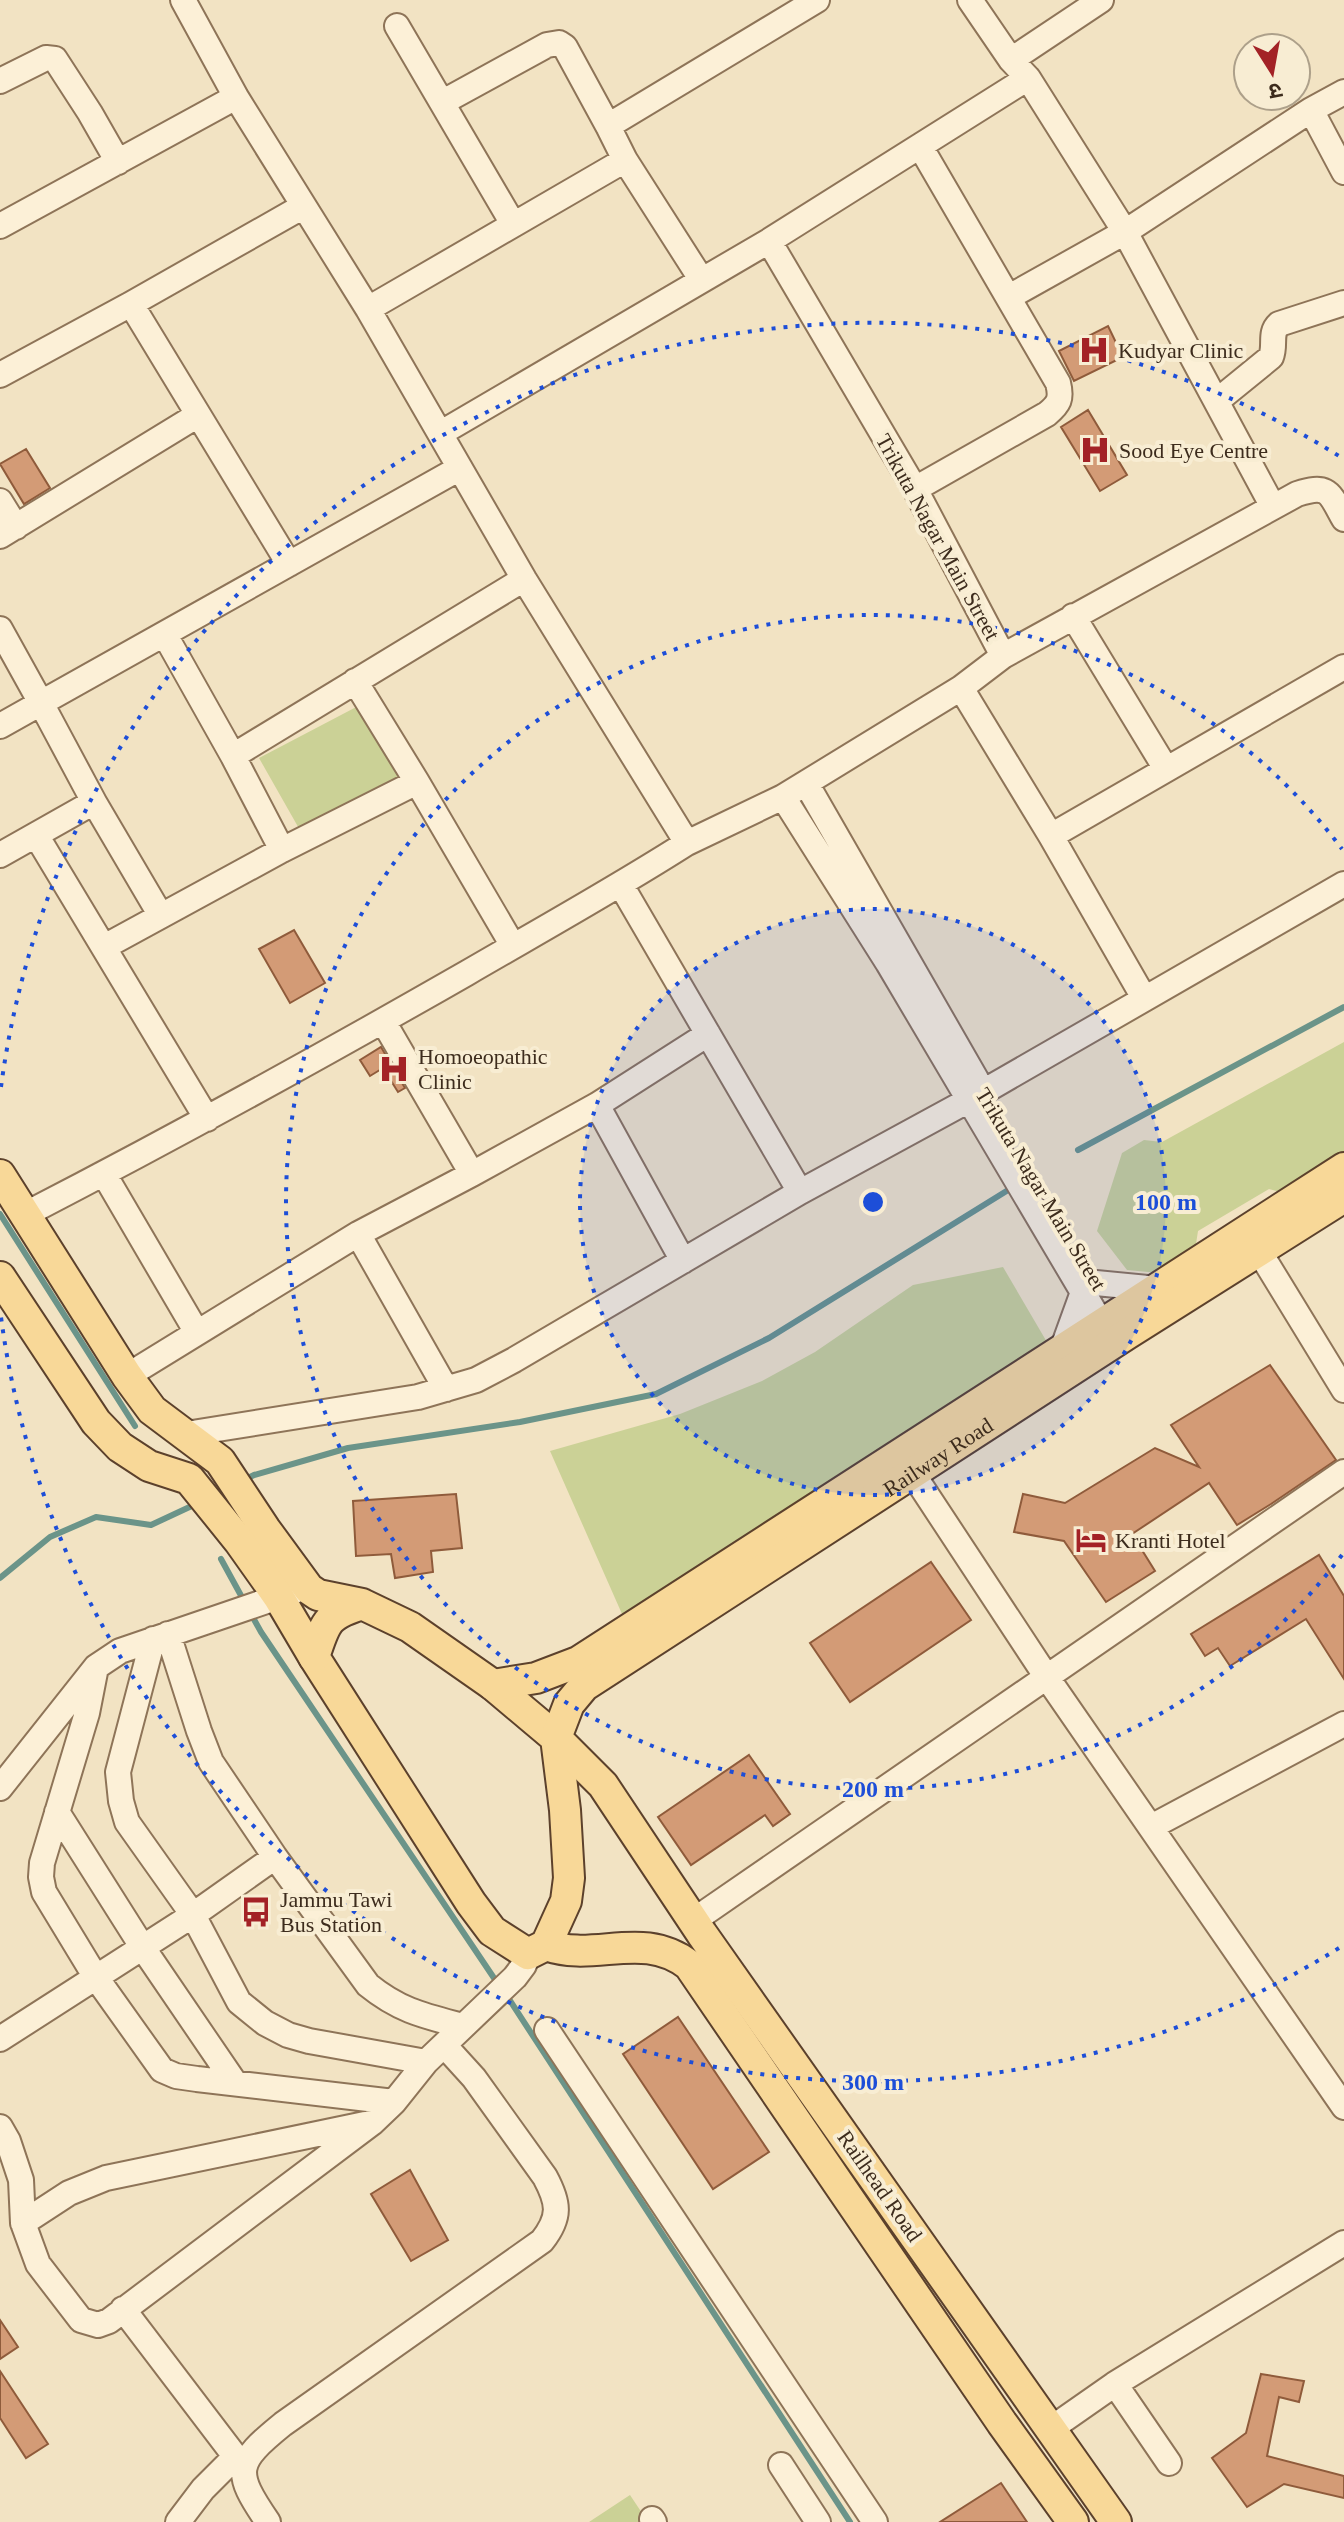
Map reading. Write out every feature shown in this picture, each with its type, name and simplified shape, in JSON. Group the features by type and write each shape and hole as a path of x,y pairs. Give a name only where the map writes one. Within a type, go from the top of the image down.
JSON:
{"main road":[{"path":"493,1685 536,1678 578,1662 699,1598 1062,1350 1115,1330 1158,1289 1344,1168"},
{"path":"0,1175 127,1376 152,1410 220,1461 252,1535 270,1598 314,1657 471,1903 492,1931 530,1959 566,1901 569,1878 556,1738"},
{"name":"Railway Road","path":"556,1738 569,1704 584,1686 699,1598 913,1474 1115,1330 1259,1251 1344,1197"},
{"path":"0,1277 96,1422 111,1438 149,1466 189,1479 309,1589"},
{"name":"Railhead Road","path":"309,1589 318,1595 362,1604 410,1627 493,1685 556,1738 603,1785 693,1921 1116,2522"},
{"path":"314,1657 326,1624 338,1612 362,1604"},
{"name":"Railhead Road","path":"530,1959 562,1951 632,1946 659,1949 689,1965 1073,2522"},
{"path":"1002,2423 1034,2403"}],"street":[{"path":"608,126 817,0"},
{"path":"970,0 1019,69 1125,232 1273,507"},
{"path":"441,433 769,241 920,146 1101,0"},
{"path":"189,10 236,97 368,309 524,579 687,843"},
{"path":"397,26 513,224"},
{"path":"443,102 547,45 559,43 565,47 625,160 701,279"},
{"path":"0,81 46,58 55,59 118,162"},
{"path":"1312,109 1344,92"},
{"path":"0,226 236,97"},
{"path":"1009,297 1125,232 1308,112"},
{"path":"1312,112 1344,172"},
{"path":"915,489 1047,414 1057,406 1061,397 1058,383 920,146"},
{"path":"368,309 625,160"},
{"path":"4,363 131,304 302,207"},
{"name":"Trikuta Nagar Main Street","path":"769,241 915,489 1003,656 961,688 806,783 976,1096 1115,1330"},
{"path":"1217,401 1271,357 1273,334 1279,324 1344,303"},
{"path":"131,304 289,564"},
{"path":"0,501 8,531 198,415"},
{"path":"0,726 460,468"},
{"path":"1003,656 1297,494 1324,489 1331,495 1344,519"},
{"path":"233,756 524,579"},
{"path":"1073,616 1166,769"},
{"path":"0,629 94,802 161,916"},
{"path":"165,635 282,850"},
{"path":"1051,836 1344,667"},
{"path":"355,681 513,946"},
{"path":"961,688 1144,998"},
{"path":"104,947 282,850 417,782"},
{"path":"26,1214 207,1119 383,1021 621,885 687,843 806,783"},
{"path":"783,797 976,1096"},
{"path":"0,855 94,802"},
{"path":"36,835 207,1119"},
{"path":"186,1434 418,1397 476,1380 800,1192 976,1096 1344,884"},
{"path":"621,885 800,1192"},
{"path":"383,1021 472,1174"},
{"path":"127,1376 358,1234 597,1105 708,1034"},
{"path":"597,1105 683,1261"},
{"path":"104,1174 196,1331"},
{"path":"358,1234 446,1389"},
{"path":"1259,1251 1344,1390"},
{"path":"1062,1350 1089,1287 1158,1289"},
{"path":"693,1921 1344,1472"},
{"path":"913,1474 1046,1676 1344,2107"},
{"path":"0,1788 96,1667 120,1651 270,1598 309,1589"},
{"path":"161,1637 211,1762 368,1985 407,2011 467,2023"},
{"path":"161,1637 118,1772 121,1801 127,1822 193,1915 239,2002 265,2023 288,2035 309,2041 435,2054 474,2078 545,2177 557,2211 552,2228 542,2241 283,2424 203,2489 178,2522"},
{"path":"96,1667 87,1713 42,1863 41,1877 44,1892 95,1976 162,2070 176,2076 394,2102"},
{"path":"1151,1827 1344,1724"},
{"path":"57,1812 143,1948 235,2083"},
{"path":"0,2039 193,1915 275,1857"},
{"path":"0,2127 21,2180 23,2223 38,2264 81,2320 98,2325 109,2321 372,2123 435,2054 530,1959"},
{"path":"547,2030 875,2522"},
{"path":"23,2223 69,2193 106,2178 372,2123"},
{"path":"1052,2428 1115,2384 1344,2243"},
{"path":"123,2309 239,2462 249,2494 268,2522"},
{"path":"1115,2384 1169,2463"},
{"path":"781,2465 818,2522"}],"green space":[{"path":"362,704 402,776 301,832 259,758"},
{"path":"1344,1042 1344,1159 1291,1195 1269,1189 1198,1231 1194,1257 1159,1273 1127,1270 1097,1231 1122,1153 1144,1140 1162,1142"},
{"path":"1003,1267 1051,1349 626,1623 550,1451 680,1414 762,1381 815,1352 913,1285"},
{"path":"630,2495 648,2522 589,2522"}],"building":[{"path":"1108,326 1123,357 1074,381 1059,351"},
{"path":"1088,410 1127,475 1100,491 1061,427"},
{"path":"26,449 50,488 24,504 0,464"},
{"path":"294,930 325,983 290,1003 259,949"},
{"path":"381,1047 405,1088 398,1092 383,1068 370,1076 360,1060"},
{"path":"1270,1365 1336,1460 1271,1504 1237,1525 1209,1483 1132,1534 1155,1571 1106,1602 1064,1541 1014,1532 1023,1494 1065,1503 1155,1448 1199,1467 1171,1425"},
{"path":"456,1494 462,1548 431,1551 433,1572 395,1578 391,1554 356,1556 353,1501"},
{"path":"1319,1555 1344,1596 1344,1679 1306,1619 1230,1666 1218,1648 1205,1656 1191,1634"},
{"path":"931,1562 971,1620 850,1702 810,1643"},
{"path":"749,1755 790,1814 773,1826 765,1815 691,1865 658,1817"},
{"path":"678,2017 769,2152 713,2189 623,2054"},
{"path":"410,2170 448,2240 411,2261 371,2194"},
{"path":"0,2320 18,2347 0,2359"},
{"path":"0,2371 48,2444 26,2458 0,2418"},
{"path":"1261,2374 1304,2381 1299,2402 1279,2397 1267,2456 1344,2476 1344,2498 1284,2484 1247,2507 1212,2458 1246,2433"},
{"path":"1001,2483 1027,2522 940,2522"}],"waterway":[{"path":"1078,1150 1344,1007"},
{"path":"242,1481 348,1448 520,1422 656,1394 769,1338 1013,1187"},
{"path":"0,1214 135,1426"},
{"path":"0,1578 50,1537 96,1517 151,1525 196,1504"},
{"path":"221,1559 244,1601"},
{"path":"251,1614 498,1984"},
{"path":"505,1993 850,2522"}],"place":[{"name":"Kudyar Clinic","path":"1094,350"},
{"name":"Sood Eye Centre","path":"1095,450"},
{"name":"Homoeopathic Clinic","path":"394,1069"},
{"name":"Kranti Hotel","path":"1091,1540"},
{"name":"Jammu Tawi Bus Station","path":"256,1912"}]}
